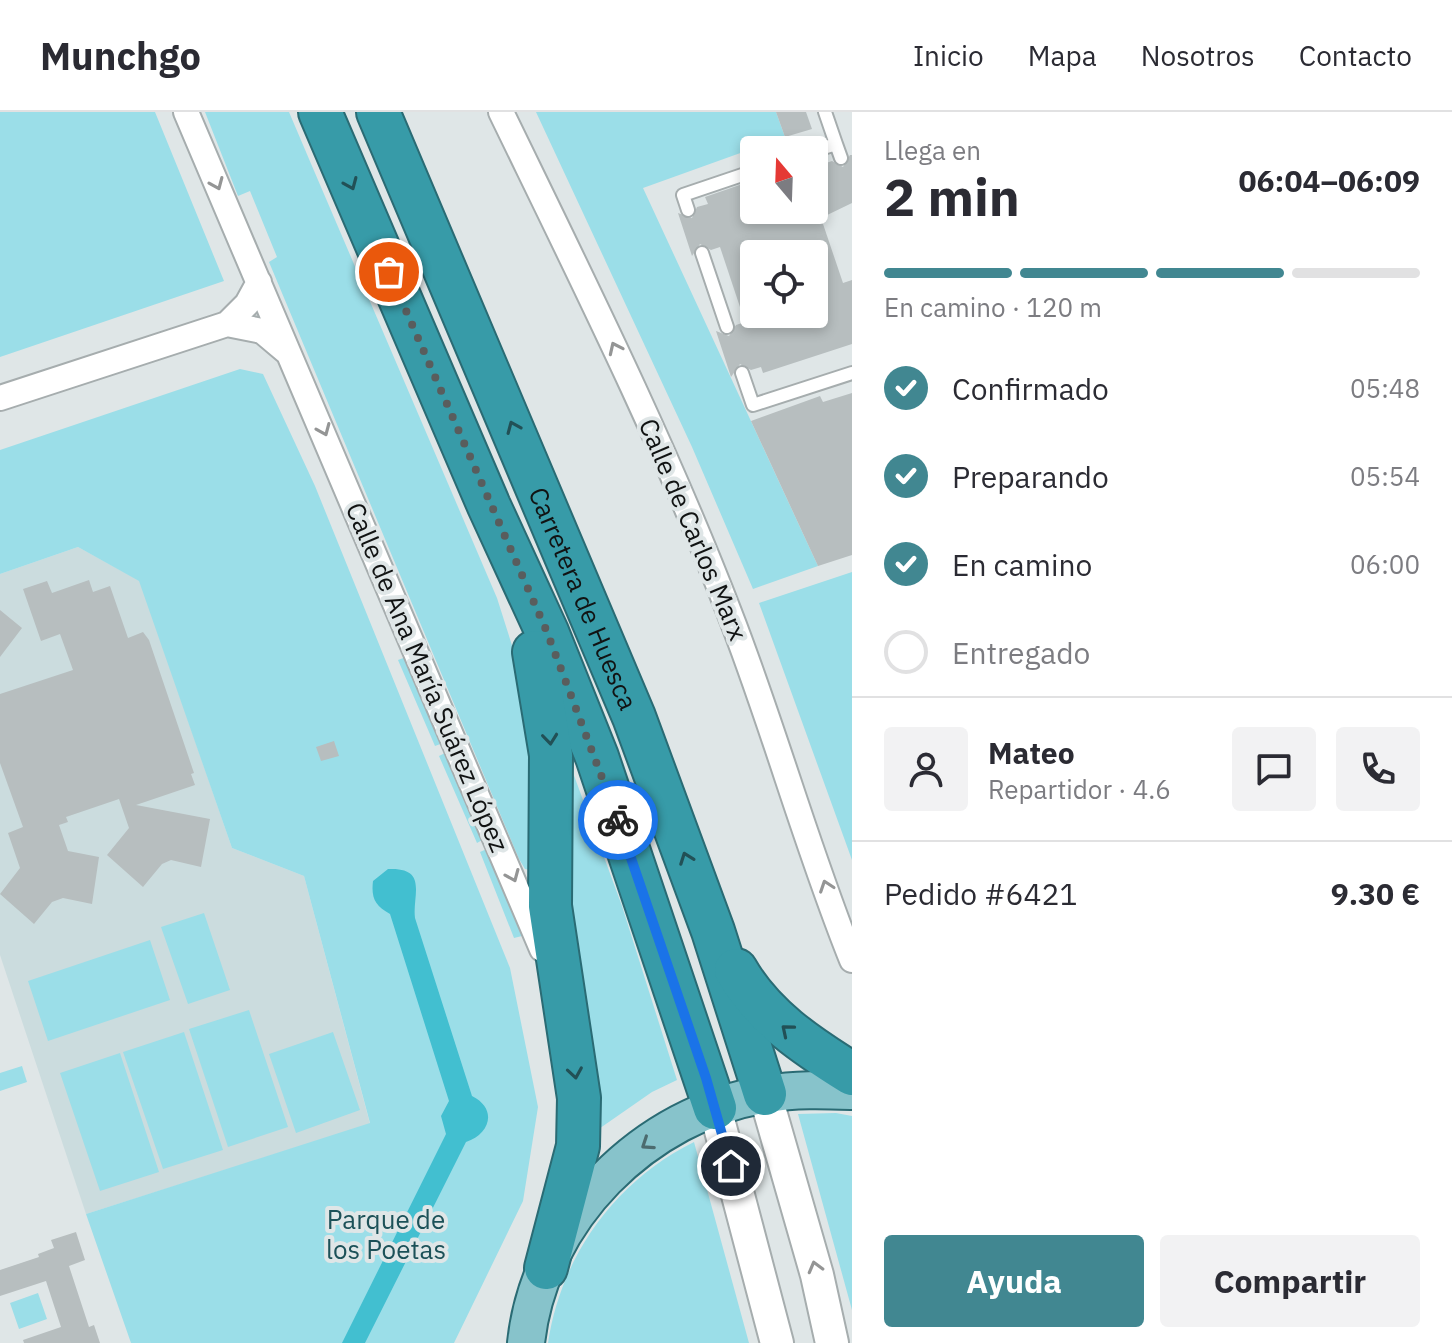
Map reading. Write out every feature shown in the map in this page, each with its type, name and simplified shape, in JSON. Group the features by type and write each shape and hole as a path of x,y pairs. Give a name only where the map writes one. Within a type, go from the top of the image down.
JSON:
{"highway":[{"name":"Carretera de Huesca","path":"320,112 489,506 547,632 597,757 715,1108"},
{"name":"Carretera de Huesca","path":"378,112 634,717 713,931 765,1094"},
{"path":"489,506 531,639 545,701 552,778 547,882 561,996 579,1098 578,1146 541,1283"},
{"path":"713,931 743,982 770,1015 791,1034 852,1074"}],"main road":[{"path":"500,1343 541,1283 569,1225 598,1187 653,1140 715,1108 765,1094 809,1089 852,1091"},
{"path":"765,1094 813,1260 832,1343"},
{"path":"715,1108 777,1343"},
{"path":"526,1343 541,1283"}],"street":[{"name":"Calle de Ana María Suárez López","path":"186,112 493,827 561,996"},
{"name":"Calle de Carlos Marx","path":"501,112 684,501 770,717 852,960"},
{"path":"0,398 227,324 247,304 259,282"},
{"name":"Calle de Ana María Suárez López","path":"227,324 262,331 293,358"}],"lane":[{"path":"825,112 841,158"},
{"path":"828,147 836,144"},
{"path":"688,210 683,195 740,176"},
{"path":"702,253 727,327"},
{"path":"742,373 753,405 852,373"}],"shaded area":[{"path":"78,547 140,581 232,848 304,876 370,1124 86,1214 0,955 0,574"},
{"path":"388,869 401,870 414,878 415,918 472,1096 485,1108 488,1121 481,1133 466,1142 365,1343 342,1343 446,1134 441,1116 449,1101 390,914 378,905 374,897 373,881"}],"green space":[{"path":"0,112 155,112 224,281 0,357"},
{"path":"205,112 289,112 497,598 539,741 530,870 525,869 519,859 269,262 277,257 250,191 238,196"},
{"path":"536,112 776,112 785,136 740,136 740,153 643,188 818,566 753,589 692,447"},
{"name":"Parque de los Poetas","path":"240,369 263,374 315,486 510,968 538,1107 523,1201 454,1343 131,1343 86,1214 370,1123 304,876 232,848 139,581 78,547 0,574 0,450"},
{"path":"852,572 852,860 759,603"},
{"path":"406,657 443,743 435,746 398,660"},
{"path":"565,751 622,906 677,1080 652,1092 593,1133 567,945"},
{"path":"447,752 484,839 477,843 439,756"},
{"path":"489,848 522,936 514,938 480,852"},
{"path":"204,913 230,990 188,1004 161,927"},
{"path":"150,940 170,1000 48,1041 28,981"},
{"path":"249,1010 288,1127 228,1147 189,1029"},
{"path":"184,1032 223,1150 163,1169 123,1052"},
{"path":"333,1032 360,1110 296,1133 269,1054"},
{"path":"120,1053 159,1172 100,1191 60,1073"},
{"path":"22,1066 27,1082 0,1091 0,1073"},
{"path":"836,1113 852,1116 852,1310 798,1114"},
{"path":"694,1142 749,1343 548,1343 565,1280 596,1224 640,1178"},
{"path":"38,1293 47,1319 19,1329 10,1303"}],"building":[{"path":"776,112 806,112 812,129 785,136"},
{"path":"852,155 852,203 828,215 828,162 832,161 843,167"},
{"path":"740,185 740,224 823,224 843,283 852,280 852,344 763,373 761,367 751,370 740,364 731,377 716,331 729,336 740,324 740,328 828,328 828,240 740,240 740,307 720,247 711,250 700,244 692,256 678,213 692,218 697,207 708,204 705,197"},
{"path":"852,393 852,555 818,566 751,421 820,396 823,402"},
{"path":"89,580 93,592 110,586 128,638 143,632 149,640 194,773 191,774 195,785 136,805 210,819 201,867 171,860 162,864 143,887 107,855 129,828 119,799 66,817 68,822 59,825 68,851 99,857 92,904 63,898 52,902 34,924 0,894 20,868 8,833 23,827 0,763 0,694 73,670 60,634 41,641 23,589 47,581 52,593"},
{"path":"0,610 22,628 0,657"},
{"path":"334,741 339,756 321,761 316,747"},
{"path":"76,1232 85,1260 69,1266 89,1327 94,1325 100,1343 24,1343 23,1340 61,1327 46,1281 0,1296 0,1270 39,1257 38,1254 54,1248 51,1240"}],"way so far":[{"path":"389,272 489,506 547,632 597,757 618,820"}],"route":[{"path":"618,820 706,1078 731,1166"}]}
